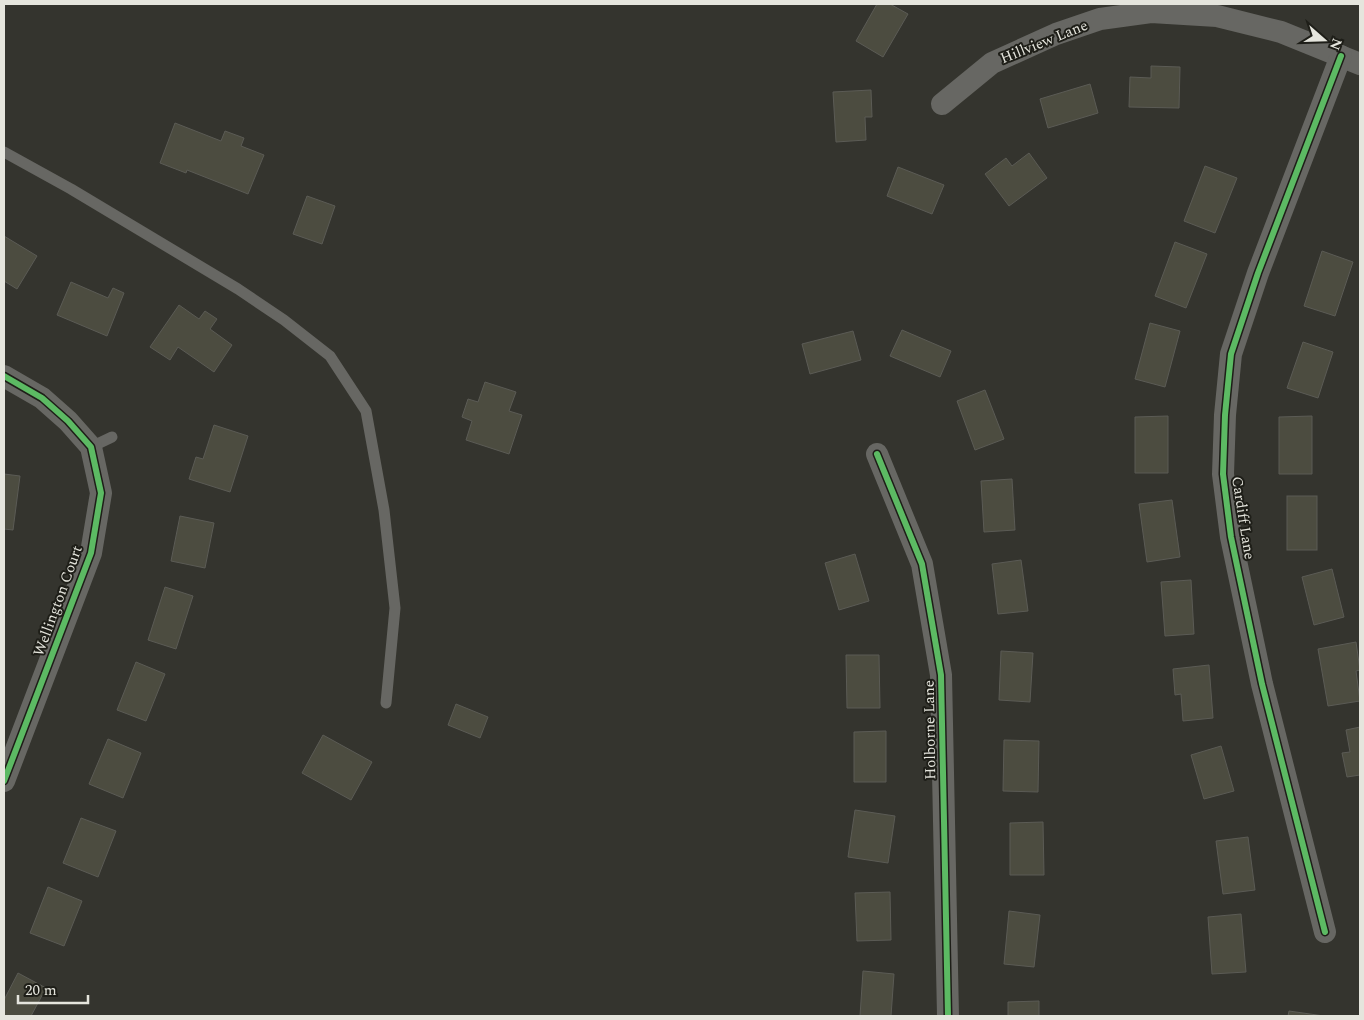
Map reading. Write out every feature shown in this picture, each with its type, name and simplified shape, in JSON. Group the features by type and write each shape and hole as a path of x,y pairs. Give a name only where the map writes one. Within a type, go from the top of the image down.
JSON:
{"street":[{"name":"Hillview Lane","path":"942,104 992,63 1056,34 1100,19 1151,12 1226,18 1281,32 1350,60"},
{"name":"Cardiff Lane","path":"1325,932 1262,684 1232,537 1223,474 1225,415 1231,354 1258,273 1350,60"},
{"name":"Wellington Court","path":"4,376 42,398 68,421 91,447 101,493 91,552 4,781"},
{"name":"Holborne Lane","path":"877,454 922,564 941,675 948,1016"}],"lane":[{"path":"4,152 71,189 238,289 284,320 330,356 366,411 384,510 395,608 386,703"},
{"path":"91,447 112,437"}],"building":[{"path":"877,4 890,4 908,14 883,57 856,41"},
{"path":"1151,66 1180,67 1179,108 1129,107 1130,77 1151,78"},
{"path":"1090,84 1098,113 1048,128 1040,99"},
{"path":"871,90 872,117 865,117 866,140 836,142 833,92"},
{"path":"175,123 221,141 225,131 244,138 241,146 264,155 248,194 187,170 186,173 160,163"},
{"path":"1029,153 1047,178 1009,206 985,174 1006,158 1012,166"},
{"path":"1205,166 1237,178 1215,233 1184,221"},
{"path":"898,167 944,185 932,214 887,196"},
{"path":"307,196 335,206 322,244 293,234"},
{"path":"4,236 37,256 17,289 4,281"},
{"path":"1175,242 1207,254 1186,308 1155,296"},
{"path":"1322,251 1353,262 1335,316 1304,306"},
{"path":"71,282 108,298 113,288 124,293 107,336 57,315"},
{"path":"179,305 199,319 205,311 217,319 210,329 232,345 214,372 178,347 170,360 150,347"},
{"path":"1150,323 1180,331 1165,387 1135,379"},
{"path":"902,330 951,351 940,377 890,356"},
{"path":"853,331 861,360 810,374 802,344"},
{"path":"1303,342 1333,352 1318,398 1287,388"},
{"path":"485,382 516,392 509,411 522,415 509,454 466,440 472,421 462,417 468,399 478,402"},
{"path":"985,390 1004,439 975,450 957,401"},
{"path":"1168,416 1168,473 1135,473 1135,417"},
{"path":"1312,416 1312,474 1279,474 1279,417"},
{"path":"214,425 248,436 230,492 189,479 196,457 203,459"},
{"path":"4,474 20,476 13,530 4,529"},
{"path":"1012,479 1015,530 984,532 981,481"},
{"path":"1287,496 1317,496 1317,550 1287,550"},
{"path":"1172,500 1180,557 1147,562 1139,504"},
{"path":"180,516 214,523 205,568 171,561"},
{"path":"855,554 869,601 839,610 825,563"},
{"path":"1021,560 1028,611 998,614 992,564"},
{"path":"1332,569 1344,617 1314,625 1302,577"},
{"path":"1191,580 1194,634 1165,636 1161,582"},
{"path":"165,587 193,596 176,649 148,640"},
{"path":"1356,642 1360,670 1356,671 1360,701 1328,706 1318,649"},
{"path":"1001,651 1033,653 1030,702 999,700"},
{"path":"846,655 879,655 880,708 847,708"},
{"path":"136,662 165,674 146,721 117,710"},
{"path":"1209,665 1213,718 1183,721 1181,694 1175,695 1173,669"},
{"path":"456,704 488,717 480,738 448,725"},
{"path":"1360,727 1360,775 1347,777 1342,753 1350,752 1346,730"},
{"path":"886,731 886,782 854,782 854,732"},
{"path":"323,735 372,762 351,800 302,773"},
{"path":"108,739 141,753 123,798 89,784"},
{"path":"1004,740 1039,741 1038,792 1003,791"},
{"path":"1221,746 1234,791 1204,799 1191,755"},
{"path":"855,810 895,816 888,863 848,857"},
{"path":"81,818 116,831 98,877 63,863"},
{"path":"1043,822 1044,875 1010,875 1010,823"},
{"path":"1248,837 1255,890 1223,894 1216,841"},
{"path":"48,887 82,901 64,946 30,933"},
{"path":"890,892 891,940 857,941 855,893"},
{"path":"1009,911 1040,915 1034,967 1004,964"},
{"path":"1241,914 1246,972 1212,974 1208,917"},
{"path":"863,971 894,974 891,1016 860,1016"},
{"path":"18,973 46,988 31,1016 4,1016 4,1000"},
{"path":"1039,1001 1039,1016 1008,1016 1008,1002"},
{"path":"1289,1011 1324,1016 1288,1016"}],"cycle path":[{"path":"1325,932 1262,684 1231,537 1223,474 1225,415 1231,354 1258,273 1341,56"},
{"path":"4,376 42,398 68,421 91,447 101,493 91,553 4,781"},
{"path":"877,454 922,564 941,675 948,1016"}]}
